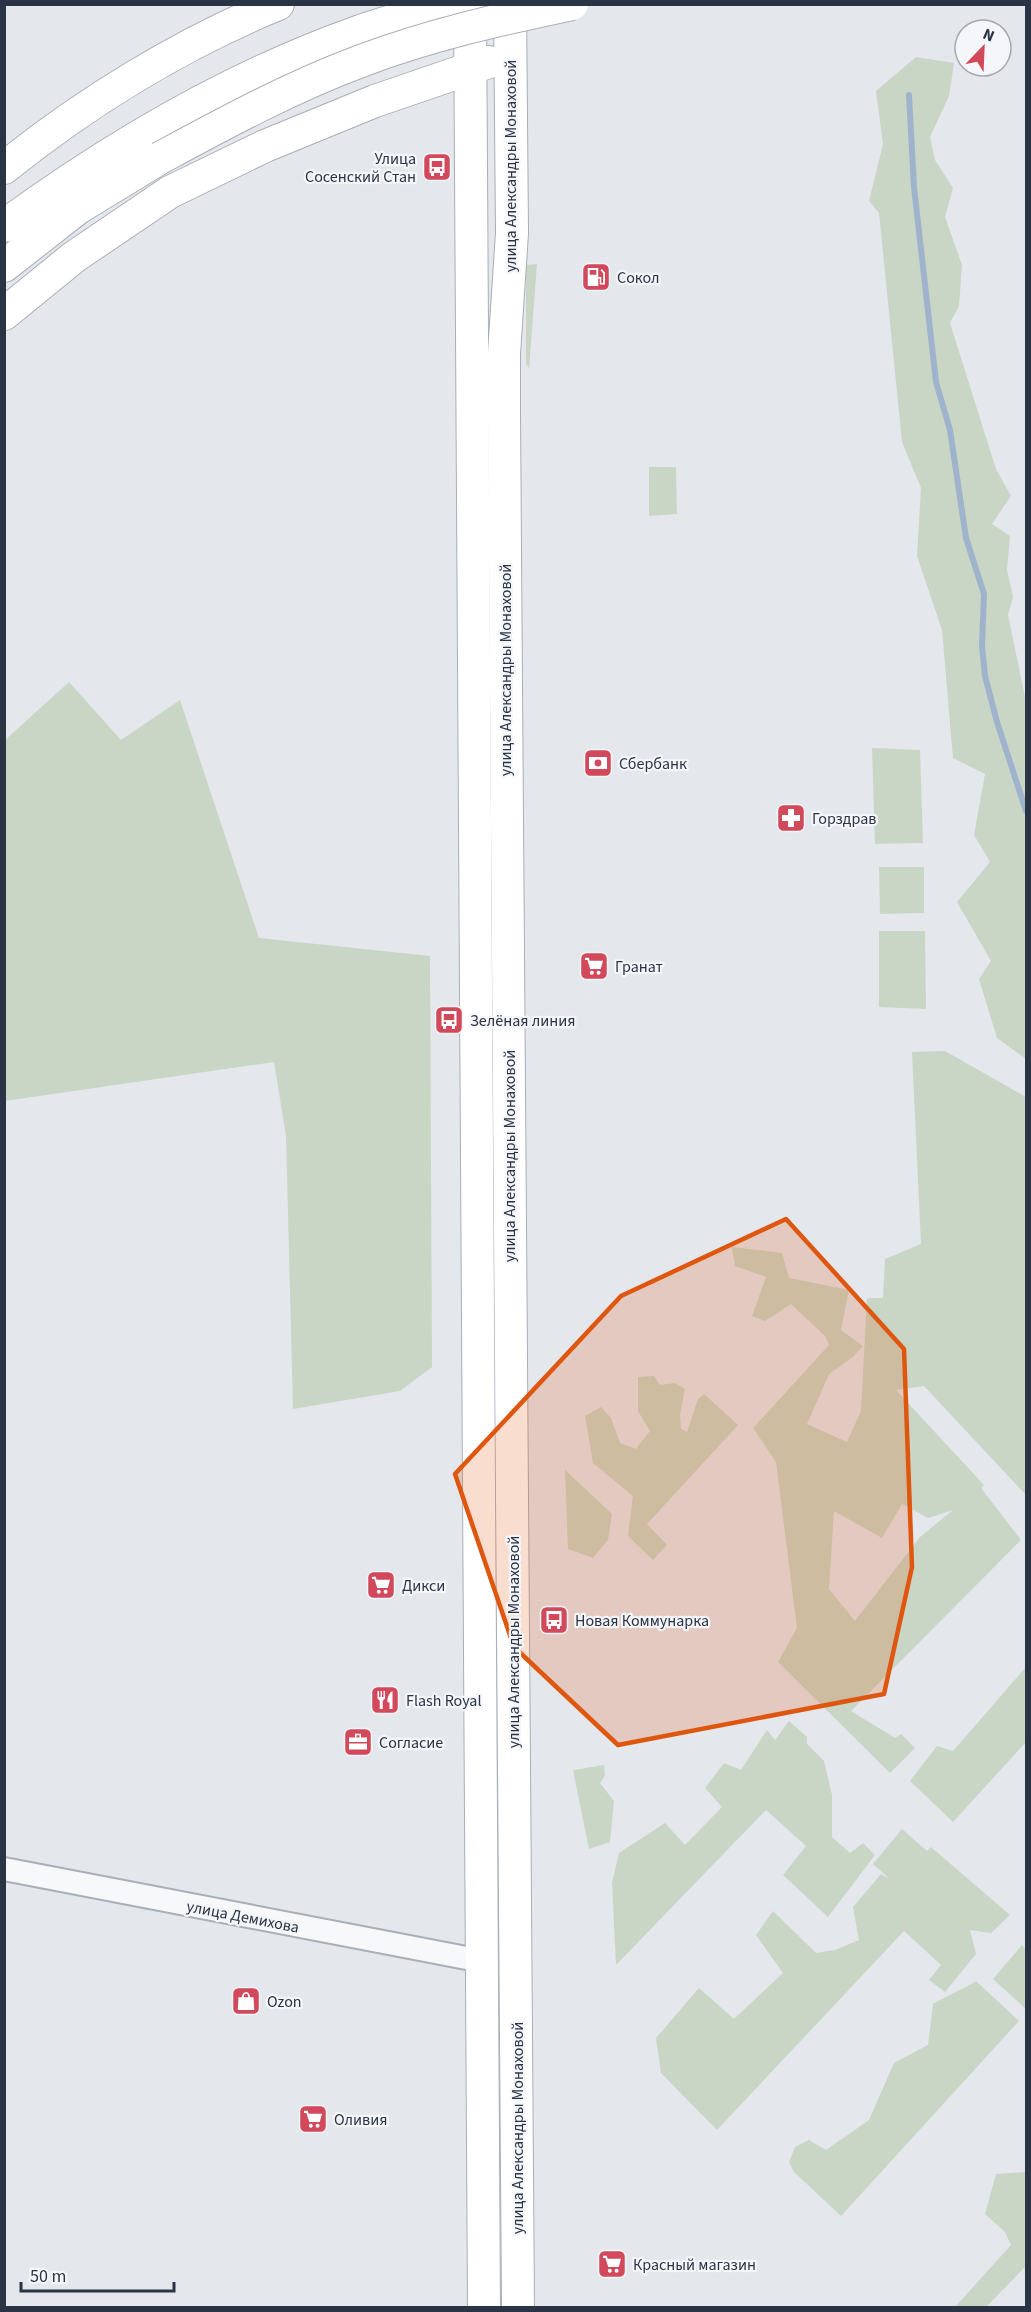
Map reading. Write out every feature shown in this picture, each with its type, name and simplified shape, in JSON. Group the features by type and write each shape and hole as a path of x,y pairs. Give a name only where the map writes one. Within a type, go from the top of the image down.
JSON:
{"main road":[{"path":"4,168 32,146 121,86 241,20 278,4"},
{"path":"4,226 60,185 144,132 263,70 355,33 447,4"},
{"name":"улица Александры Монаховой","path":"470,4 484,2307"},
{"name":"улица Александры Монаховой","path":"510,4 512,233 504,354 504,394 518,2307"},
{"path":"4,266 78,208 159,158 273,98 362,60 491,21 572,4"},
{"path":"4,314 74,256 170,192 266,146 408,89 510,56"}],"street":[{"name":"улица Демихова","path":"4,1869 482,1962"}],"highlighted area":[{"path":"786,1219 904,1349 912,1567 884,1694 618,1745 514,1647 455,1474 621,1296"}],"green space":[{"path":"916,57 953,63 949,96 930,137 935,160 953,188 945,217 962,265 959,306 950,323 996,469 1011,496 992,524 1010,536 1007,570 1013,597 1008,615 1026,702 1026,1059 997,1038 979,979 991,961 957,902 990,862 974,835 985,774 953,758 942,630 917,556 921,488 902,442 879,213 869,201 883,144 876,91"},
{"path":"537,264 529,368 526,363 526,265"},
{"path":"649,467 676,467 677,514 649,516"},
{"path":"69,682 121,740 180,700 259,938 430,956 432,1367 400,1391 293,1409 286,1136 274,1062 5,1101 5,740"},
{"path":"872,748 920,750 923,843 875,844"},
{"path":"879,867 924,867 924,913 880,914"},
{"path":"879,931 925,931 926,1009 879,1007"},
{"path":"945,1051 1026,1097 1026,1495 924,1386 896,1390 984,1485 981,1488 1021,1540 851,1711 895,1738 901,1734 915,1748 890,1773 778,1662 797,1628 776,1462 753,1428 829,1345 825,1336 791,1304 765,1321 752,1316 766,1277 735,1266 732,1247 782,1253 789,1278 849,1290 841,1330 863,1346 853,1357 829,1374 807,1424 847,1442 861,1411 867,1298 883,1298 885,1259 921,1244 912,1052","holes":["902,1504 928,1518 953,1510 920,1537 855,1621 829,1589 834,1511 882,1538"]},
{"path":"654,1376 660,1385 675,1383 685,1389 680,1415 681,1429 687,1432 698,1399 704,1394 738,1425 647,1524 667,1545 653,1560 628,1536 633,1496 593,1463 585,1416 601,1407 611,1418 620,1443 636,1449 650,1431 638,1411 638,1377"},
{"path":"565,1470 612,1514 608,1540 593,1558 568,1549"},
{"path":"1026,1667 1026,1742 953,1822 910,1781 937,1746 953,1751"},
{"path":"789,1721 807,1737 807,1744 824,1761 832,1795 832,1837 850,1853 863,1843 875,1855 828,1917 783,1875 806,1846 766,1810 616,1965 612,1883 619,1853 665,1823 685,1845 722,1807 705,1788 724,1763 741,1770 767,1730 775,1740"},
{"path":"604,1765 605,1775 600,1783 614,1801 610,1842 589,1849 573,1770"},
{"path":"902,1829 927,1851 931,1847 1010,1915 991,1933 970,1930 976,1954 945,1992 929,1980 941,1965 904,1931 717,2130 661,2073 656,2038 699,1988 734,2019 783,1973 756,1935 773,1911 816,1953 835,1950 859,1940 853,1907 881,1874 890,1879 873,1864"},
{"path":"1022,1945 1026,1950 1026,2009 993,1979"},
{"path":"976,1981 1019,2021 841,2216 794,2172 789,2162 795,2147 809,2140 826,2150 869,2120 894,2063 928,2045 933,2004"},
{"path":"1026,2172 1026,2266 986,2307 955,2307 1011,2245 1005,2232 985,2214 996,2174"}],"waterway":[{"path":"909,95 914,187 936,382 950,430 966,538 984,594 982,646 985,676 997,722 1026,811"}],"place":[{"name":"Улица Сосенский Стан","path":"437,167"},
{"name":"Сокол","path":"596,277"},
{"name":"Сбербанк","path":"598,763"},
{"name":"Горздрав","path":"791,818"},
{"name":"Гранат","path":"594,966"},
{"name":"Зелёная линия","path":"449,1020"},
{"name":"Дикси","path":"381,1585"},
{"name":"Новая Коммунарка","path":"554,1620"},
{"name":"Flash Royal","path":"385,1700"},
{"name":"Согласие","path":"358,1742"},
{"name":"Ozon","path":"246,2001"},
{"name":"Оливия","path":"313,2119"},
{"name":"Красный магазин","path":"612,2264"}]}
